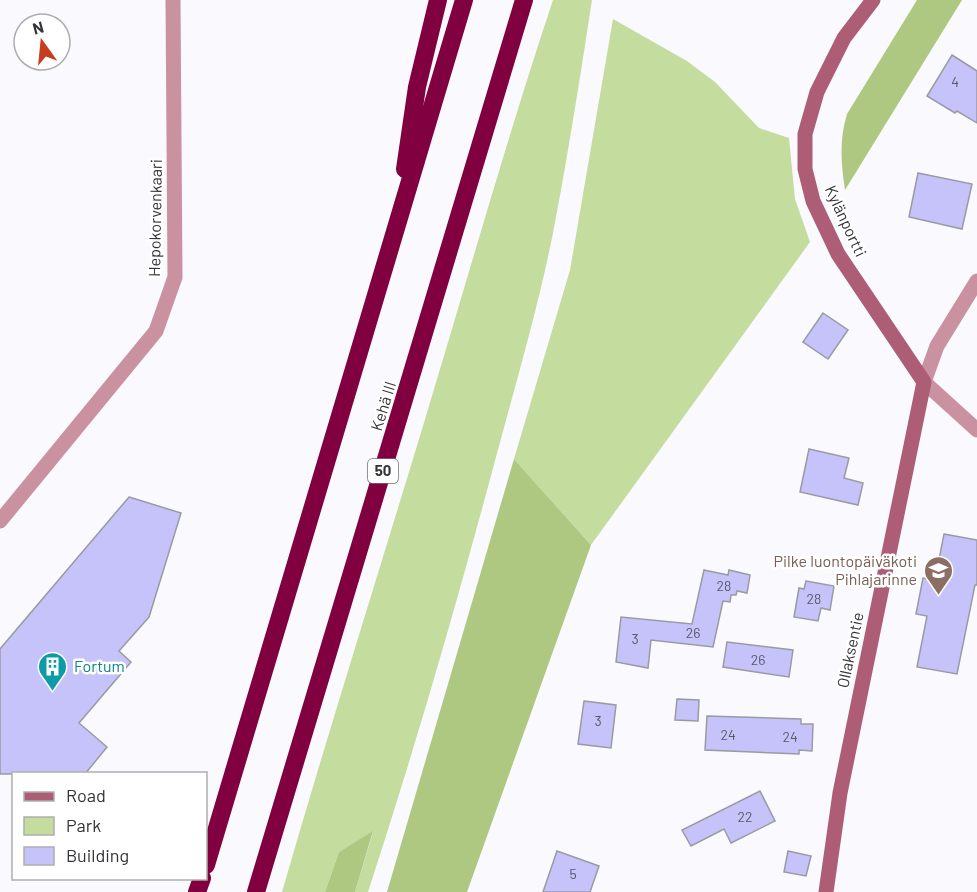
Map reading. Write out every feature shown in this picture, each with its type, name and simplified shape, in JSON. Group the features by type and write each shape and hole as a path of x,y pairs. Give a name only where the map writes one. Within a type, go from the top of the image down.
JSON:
{"highway":[{"path":"396,231 417,87 438,0"},
{"path":"207,862 464,0"},
{"name":"Kehä III","path":"256,892 524,0"}],"street":[{"name":"Hepokorvenkaari","path":"0,521 156,331 175,277 172,0"},
{"name":"Kylänportti","path":"873,0 844,38 817,92 805,134 805,169 813,201 838,254 924,382"},
{"path":"977,281 937,346 924,382 977,430"},
{"name":"Ollaksentie","path":"826,892 840,793 924,382"}],"green space":[{"path":"553,0 592,0 558,204 547,261 526,345 419,730 368,892 355,892 373,832 339,852 325,892 282,892 503,159"},
{"path":"917,0 962,0 845,190 842,152 847,114"},
{"path":"613,19 687,61 715,82 759,128 789,138 795,199 810,242 591,545 514,459 570,270"},
{"path":"514,459 591,545 467,892 387,892"},
{"path":"373,831 355,892 325,892 339,852"}],"building":[{"path":"952,55 977,71 977,123 927,96"},
{"path":"918,173 972,184 962,229 909,217"},
{"path":"823,313 848,330 828,359 803,342"},
{"path":"809,449 849,458 844,478 863,483 858,505 800,492"},
{"name":"Fortum","path":"129,497 181,513 149,617 119,651 131,662 79,723 107,747 87,772 0,774 0,649"},
{"path":"944,534 977,540 977,585 975,585 957,674 917,667 927,616 916,614 923,578 935,580"},
{"path":"704,570 728,575 729,570 750,575 747,593 737,591 736,595 731,595 730,602 723,601 713,647 651,640 648,668 616,662 621,617 692,624"},
{"path":"806,581 834,586 830,610 821,608 818,621 794,617 799,588 804,589"},
{"path":"727,642 793,650 789,677 723,667"},
{"path":"677,699 699,700 698,721 675,720"},
{"path":"584,701 616,705 611,748 578,744"},
{"path":"707,716 801,719 801,724 813,724 812,751 799,750 799,754 705,750"},
{"path":"760,791 775,821 731,843 724,829 691,846 682,830"},
{"path":"557,851 599,866 590,892 543,892"},
{"path":"788,851 811,856 806,876 784,872"}],"place":[{"name":"Pilke luontopäiväkoti Pihlajarinne","path":"938,596"},
{"name":"Fortum","path":"53,692"}]}
